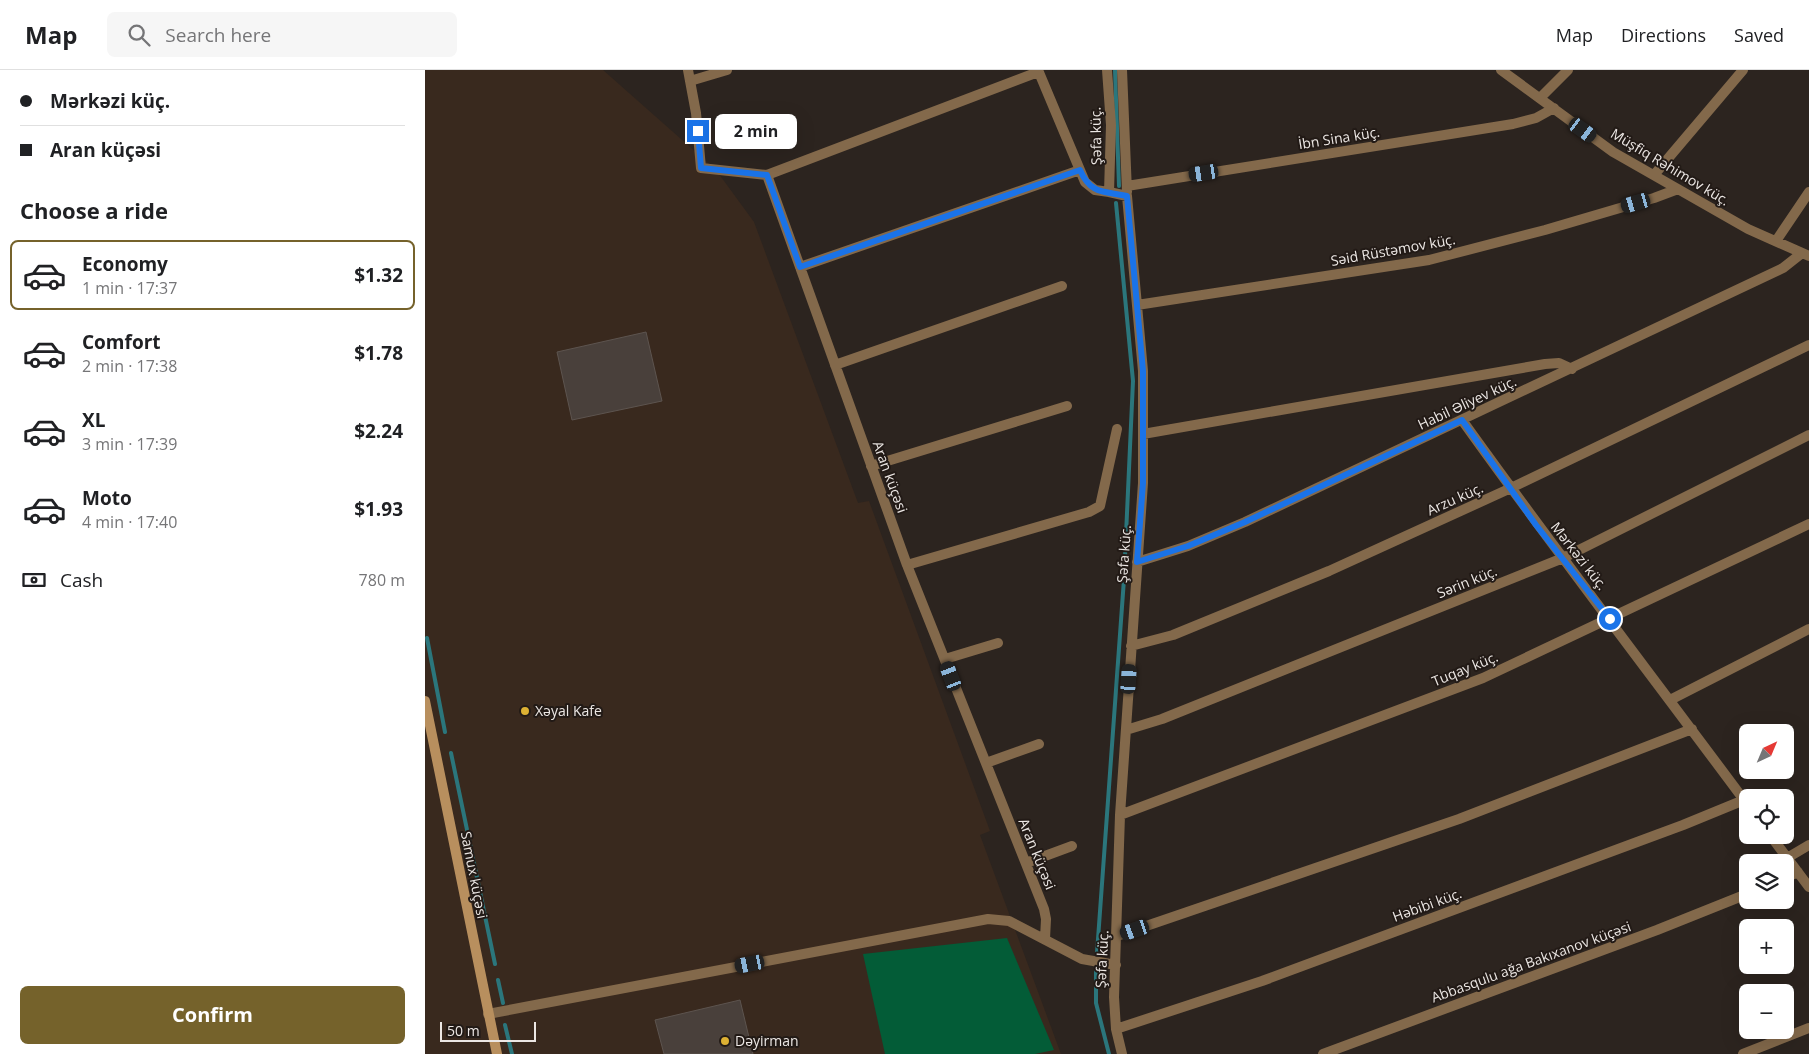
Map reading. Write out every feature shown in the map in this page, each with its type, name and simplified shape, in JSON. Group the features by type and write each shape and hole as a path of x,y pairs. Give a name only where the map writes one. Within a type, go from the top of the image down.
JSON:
{"main road":[{"name":"Samux küçəsi","path":"425,701 497,1054"}],"street":[{"path":"688,70 701,168 767,175 1038,71 1080,170 1090,187 1095,190 1109,192 1127,191"},
{"path":"690,81 727,70"},
{"name":"Şəfa küç.","path":"1107,70 1111,125 1109,192"},
{"name":"Şəfa küç.","path":"1122,70 1127,191 1143,371 1143,483 1120,815 1116,965 1113,997 1116,1029 1122,1054"},
{"name":"Müşfiq Rəhimov küç.","path":"1501,70 1613,152 1748,229 1806,255"},
{"path":"1540,98 1568,70"},
{"path":"1654,175 1743,70"},
{"name":"İbn Sina küç.","path":"1127,191 1513,124 1536,118 1554,108"},
{"path":"800,267 1080,170"},
{"name":"Aran küçəsi","path":"767,175 907,564 1044,909 1046,919 1045,939"},
{"name":"Səid Rüstəmov küç.","path":"1137,305 1429,260 1545,230 1654,198 1678,189"},
{"path":"1776,241 1809,192"},
{"name":"Habil Əliyev küç.","path":"1137,562 1188,546 1245,522 1571,369 1783,268 1806,255"},
{"path":"835,365 1062,286"},
{"name":"Arzu küç.","path":"1131,646 1173,635 1329,571 1511,488 1809,345"},
{"path":"1143,434 1545,364 1559,363 1571,369"},
{"path":"871,466 1067,406"},
{"name":"Mərkəzi küç.","path":"1462,420 1739,793"},
{"path":"907,564 1089,512 1100,506 1117,429"},
{"name":"Sərin küç.","path":"1125,730 1162,719 1563,558 1809,435"},
{"name":"Tuqay küç.","path":"1120,815 1483,678 1809,524"},
{"path":"1670,700 1809,629"},
{"path":"945,659 998,643"},
{"path":"1117,936 1459,819 1692,729"},
{"path":"986,763 1039,744"},
{"name":"Həbibi küç.","path":"1116,1029 1262,981 1739,805"},
{"path":"1794,854 1809,845"},
{"path":"1026,863 1072,846"},
{"path":"1794,867 1809,887"},
{"path":"1794,874 1798,872"},
{"name":"Abbasqulu ağa Bakıxanov küçəsi","path":"1323,1054 1639,937 1739,897"},
{"path":"489,1014 988,919 1009,921 1082,959 1116,965"},
{"path":"1743,1054 1809,1028"}],"shaded area":[{"path":"425,70 603,70 716,170 754,222 858,503 869,501 990,831 980,835 1061,1054 425,1054"}],"green space":[{"path":"1007,938 1054,1050 1035,1054 885,1054 863,954"}],"building":[{"path":"646,332 662,401 572,420 557,352"},
{"path":"740,1000 753,1054 664,1054 655,1020"}],"waterway":[{"path":"1115,70 1119,186"},
{"path":"1097,953 1124,579 1133,381 1116,203"},
{"path":"427,638 445,732"},
{"path":"451,753 495,964"},
{"path":"1096,968 1096,1003 1109,1054"},
{"path":"498,980 503,1003"},
{"path":"505,1025 512,1054"}],"place":[{"name":"Xəyal Kafe","path":"525,711"},
{"name":"Dəyirman","path":"725,1041"}],"route":[{"path":"698,131 701,168 767,175 800,267 1080,170 1085,182 1095,190 1127,196 1143,371 1143,483 1137,562 1188,546 1245,522 1462,420 1536,525 1610,619"}]}
